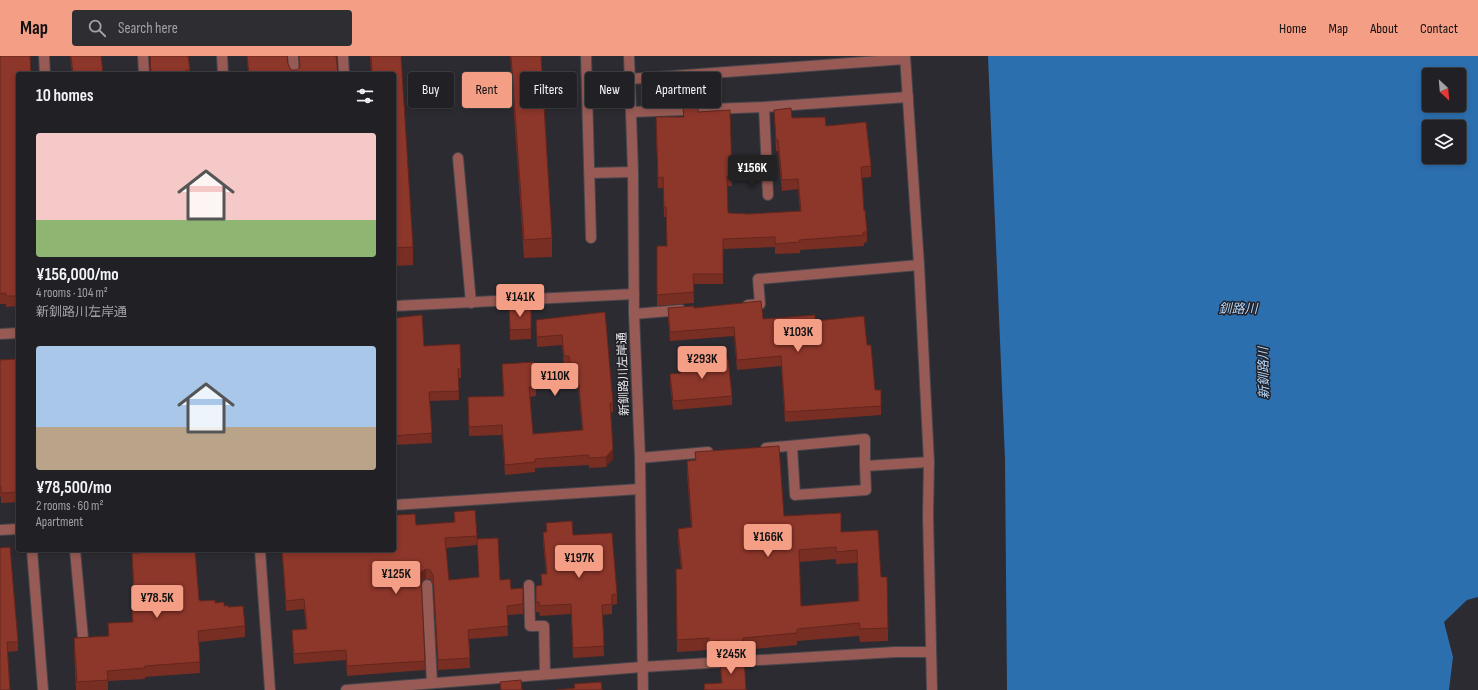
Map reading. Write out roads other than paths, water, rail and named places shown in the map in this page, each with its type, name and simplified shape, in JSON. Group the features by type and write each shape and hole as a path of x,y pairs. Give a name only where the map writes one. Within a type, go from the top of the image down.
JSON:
{"street":[{"path":"44,56 46,72"},
{"path":"143,56 144,72"},
{"path":"222,56 223,72"},
{"path":"293,56 294,72"},
{"path":"343,56 344,72"},
{"path":"586,56 587,72"},
{"name":"新釧路川左岸通","path":"629,56 630,72"},
{"path":"634,79 905,58 919,265 929,462 928,515 932,690"},
{"path":"631,112 764,107 908,97"},
{"path":"764,107 768,195"},
{"path":"588,108 592,238"},
{"name":"新釧路川左岸通","path":"631,108 634,314 640,458 643,690"},
{"path":"458,158 471,303"},
{"path":"590,173 633,172"},
{"path":"736,306 760,304 758,279 919,265"},
{"path":"396,306 634,294"},
{"path":"634,314 689,309"},
{"path":"0,334 16,333"},
{"path":"754,449 866,439 866,490 795,494 792,446"},
{"path":"640,458 716,452"},
{"path":"865,466 929,462"},
{"path":"396,505 640,489"},
{"path":"0,530 16,529"},
{"path":"32,552 43,690"},
{"path":"76,552 83,638"},
{"path":"260,552 270,690"},
{"path":"427,585 432,683"},
{"path":"529,585 530,626 544,626 545,674"},
{"path":"346,690 642,667 887,652 931,652"}],"water":[{"name":"釧路川","path":"988,56 1478,56 1478,597 1467,600 1444,622 1453,657 1449,690 1007,690 1005,459"}],"water label":[{"name":"新釧路川","path":"1263,373"}]}
